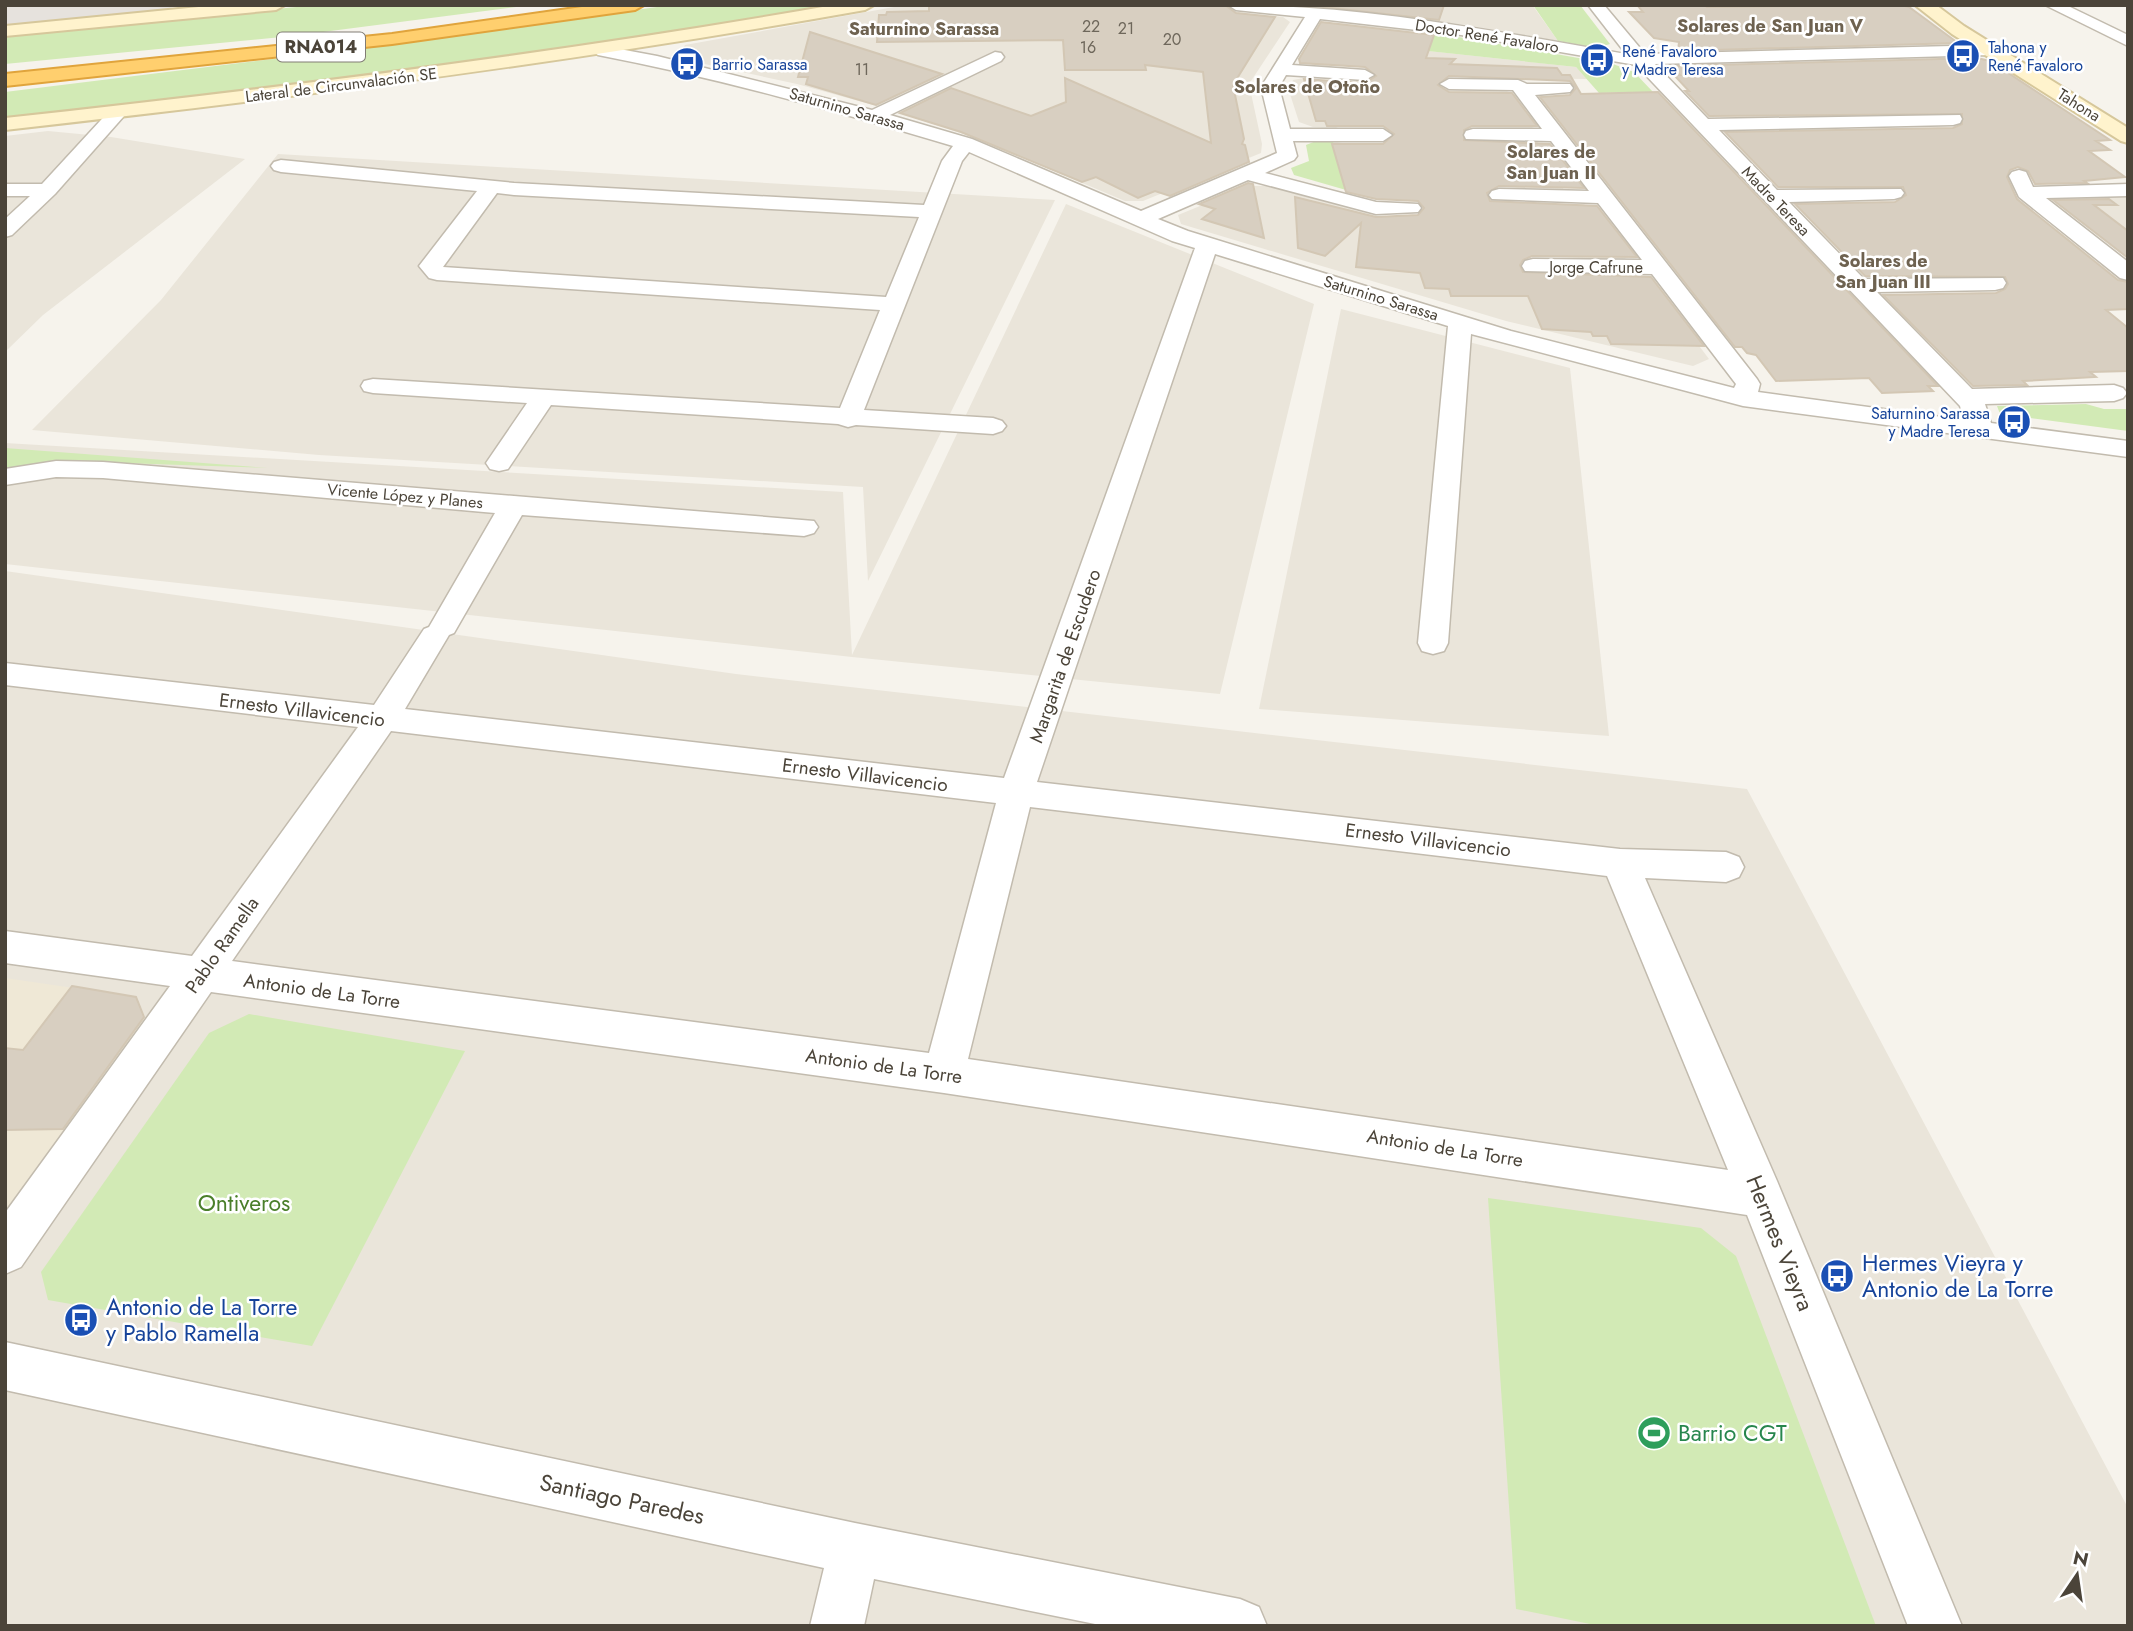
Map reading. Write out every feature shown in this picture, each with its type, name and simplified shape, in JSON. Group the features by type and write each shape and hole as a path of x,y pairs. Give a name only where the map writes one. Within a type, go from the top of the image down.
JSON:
{"highway":[{"name":"RNA014","path":"5,68 373,31 567,5"},
{"name":"RNA014","path":"5,80 240,57 635,5"},
{"path":"5,88 240,57"}],"street":[{"path":"5,31 276,5"},
{"name":"Lateral de Circunvalación SE","path":"5,124 318,89 598,50 865,5"},
{"name":"Doctor René Favaloro","path":"1236,5 1461,30 1640,59 1990,50"},
{"name":"Madre Teresa","path":"1595,5 1640,59 1972,404 1980,429"},
{"name":"Tahona","path":"1924,5 1990,50 2128,136"},
{"path":"2053,5 2128,41"},
{"path":"1141,219 1287,156 1269,87 1315,14"},
{"path":"657,61 654,53 657,48 675,38"},
{"name":"Saturnino Sarassa","path":"598,50 657,61 874,116 965,143 1141,219 1207,244 1460,322 1743,398 2128,449"},
{"path":"874,116 995,57"},
{"path":"1281,69 1319,74 1365,75"},
{"path":"1450,84 1564,88"},
{"path":"1520,87 1748,384 1743,398"},
{"path":"5,231 48,190 118,112"},
{"path":"1703,125 1954,119"},
{"path":"1282,135 1383,135"},
{"path":"1473,135 1557,135"},
{"path":"848,419 952,161 965,143"},
{"path":"281,166 492,186 932,212"},
{"path":"1247,173 1376,208 1411,208"},
{"path":"2125,269 2023,185 2128,190"},
{"path":"492,186 430,266 436,273 895,304"},
{"path":"5,190 48,190"},
{"path":"1772,196 1894,193"},
{"path":"1499,195 1605,197"},
{"name":"Margarita de Escudero","path":"944,1074 1016,793 1207,244"},
{"name":"Jorge Cafrune","path":"1533,266 1659,267"},
{"path":"1858,286 1995,283"},
{"path":"1433,643 1460,322"},
{"path":"373,386 848,419 993,426"},
{"path":"1964,397 2113,393"},
{"path":"499,463 543,398"},
{"name":"Vicente López y Planes","path":"5,477 56,469 103,470 513,506 804,527"},
{"name":"Pablo Ramella","path":"5,1251 381,720 439,631 513,506"},
{"name":"Ernesto Villavicencio","path":"5,674 1620,863 1726,867"},
{"name":"Hermes Vieyra","path":"1620,863 1761,1196 1935,1626"},
{"name":"Antonio de La Torre","path":"5,947 944,1074 1761,1196"},
{"name":"Santiago Paredes","path":"5,1366 855,1549 1240,1626"},
{"path":"837,1626 855,1549"}],"shaded area":[{"path":"5,5 177,5 163,11 5,25"},
{"path":"905,5 1178,5 1283,17 1290,22 1249,84 1262,144 1261,153 1143,201 1125,201 976,138 893,111 1005,56 996,53 987,55 884,108 797,84 677,58 685,45"},
{"path":"1289,5 1529,5 1533,6 1558,41 1467,25"},
{"path":"1340,23 1435,33 1429,51 1576,67 1587,79 1435,77 1441,89 1500,88 1509,92 1534,127 1527,130 1457,127 1463,142 1537,141 1564,190 1483,186 1490,205 1583,204 1597,209 1631,255 1623,260 1513,255 1522,277 1635,276 1651,282 1709,359 1693,366 1506,321 1181,224 1178,215 1249,186 1267,186 1389,219 1434,220 1425,195 1346,190 1333,141 1351,145 1407,145 1399,124 1344,124 1336,128 1313,127 1299,122 1289,91 1293,80 1304,78 1383,83 1378,66 1337,65 1328,68 1316,67 1305,61 1327,25"},
{"path":"48,131 111,137 245,159 43,315 5,352 5,136"},
{"path":"278,154 1055,200 868,581 863,487 319,455 32,430 161,300"},
{"path":"2128,196 2128,257 2058,204 2064,198"},
{"path":"1066,204 1314,304 1220,694 852,657 5,564 5,443 843,492 852,655"},
{"path":"1341,309 1570,368 1609,736 1259,709"},
{"path":"5,571 736,674 1747,789 2128,1508 2128,1626 5,1626"},
{"path":"5,978 136,997 147,1023 5,1218"}],"green space":[{"path":"316,5 532,5 292,36 5,64 5,36"},
{"path":"671,5 840,5 448,67 5,119 5,92 403,43"},
{"path":"1533,5 1580,5 1610,44 1597,48 1558,41"},
{"path":"1435,33 1613,64 1634,72 1653,92 1599,93 1576,67 1428,51"},
{"path":"1316,141 1333,141 1346,190 1294,175 1291,168 1309,161 1306,145"},
{"path":"2086,404 2104,409 2128,409 2128,431 2000,414 1997,406"},
{"path":"5,448 268,468 64,461 5,471"},
{"name":"Ontiveros","path":"249,1014 465,1051 312,1346 48,1300 41,1272 209,1033"},
{"name":"Barrio CGT","path":"1488,1198 1701,1228 1736,1256 1876,1626 1600,1626 1516,1609"}],"building":[{"path":"929,5 1225,5 1236,13 1275,17 1233,85 1244,139 1242,144 1245,145 1249,162 1170,196 1155,191 1138,198 1096,177 1082,182 961,132 900,113 951,88 1031,116 1066,102 1065,78 1211,143 1203,72 1145,65 1146,70 1065,70 1063,40 877,42 879,15 886,15 887,12 929,11"},
{"path":"1305,5 1444,5 1439,20"},
{"path":"1901,5 1909,7 1958,43 1678,51 1679,42 1654,38 1629,12 1643,12 1638,6"},
{"path":"1321,22 1434,35 1426,58 1455,59 1450,64 1557,68 1562,75 1570,75 1581,94 1658,92 1938,386 1928,386 1933,391 1882,393 1869,378 1776,381 1756,355 1747,353 1742,347 1735,347 1540,97 1570,95 1576,88 1570,81 1449,76 1438,85 1449,92 1512,93 1537,126 1472,126 1464,130 1464,140 1550,144 1584,188 1499,186 1487,193 1490,201 1597,206 1637,257 1532,256 1523,260 1520,265 1523,272 1651,277 1704,346 1611,344 1607,336 1593,336 1591,332 1542,329 1528,296 1451,296 1449,289 1425,288 1420,273 1356,267 1361,223 1325,256 1298,248 1295,197 1376,217 1418,215 1424,208 1418,201 1376,199 1346,192 1332,144 1383,144 1394,134 1383,126 1327,126 1325,121 1316,121 1304,79 1365,83 1376,76 1365,67 1300,63 1299,59"},
{"path":"810,32 942,74 876,105 806,84 808,77 798,77"},
{"path":"1977,58 1990,61 2110,140 2096,141 2110,150 2089,151 2125,177 2084,181 2087,183 2035,184 2028,171 2018,167 2010,170 2007,177 2017,199 2118,280 2128,282 2128,309 2106,310 2128,328 2128,371 2090,372 2096,377 2023,381 2027,385 1973,386 1883,295 1996,293 2005,289 2008,284 2005,277 1865,276 1795,204 1895,202 1906,195 1903,187 1778,187 1725,132 1953,128 1962,124 1962,114 1709,116 1674,75 1680,75 1676,71 1677,66"},
{"path":"1248,183 1253,184 1264,238 1202,219 1215,209 1199,204"},
{"path":"2109,199 2117,205 2094,205 2128,231 2128,258 2053,200"},
{"path":"72,986 136,997 144,1017 63,1129 5,1130 5,1048 23,1050"}],"place":[{"name":"Tahona y René Favaloro","path":"1963,56"},
{"name":"René Favaloro y Madre Teresa","path":"1597,60"},
{"name":"Barrio Sarassa","path":"687,64"},
{"name":"Saturnino Sarassa y Madre Teresa","path":"2014,422"},
{"name":"Hermes Vieyra y Antonio de La Torre","path":"1837,1276"},
{"name":"Antonio de La Torre y Pablo Ramella","path":"81,1320"},
{"name":"Barrio CGT","path":"1654,1433"}],"district":[{"name":"Solares de San Juan V","path":"1770,26"},
{"name":"Saturnino Sarassa","path":"924,29"},
{"name":"Solares de Otoño","path":"1307,87"},
{"name":"Solares de San Juan II","path":"1551,162"},
{"name":"Solares de San Juan III","path":"1883,271"}]}
